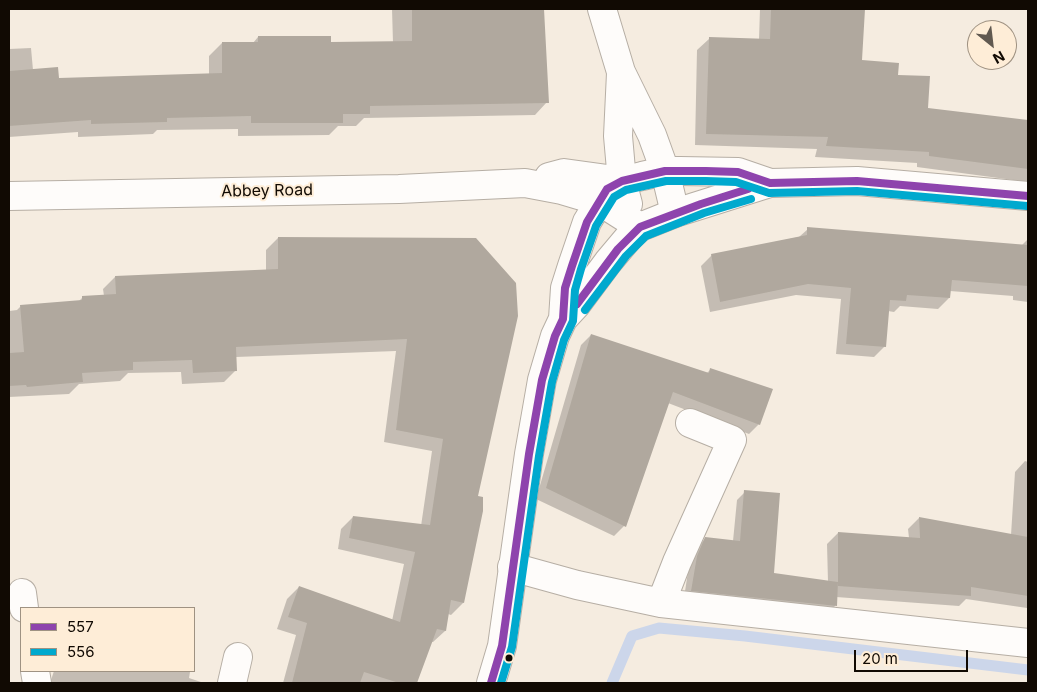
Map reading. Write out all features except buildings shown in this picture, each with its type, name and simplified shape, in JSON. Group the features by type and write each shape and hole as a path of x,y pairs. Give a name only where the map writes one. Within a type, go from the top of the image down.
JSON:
{"street":[{"path":"602,9 621,72 652,135 666,171 675,213"},
{"path":"621,72 618,136 622,182 628,205 640,227"},
{"path":"563,319 565,288 587,222 607,189 622,182 666,171 738,172 770,183"},
{"name":"Abbey Road","path":"526,184 564,173 622,182"},
{"path":"491,683 502,646 528,454 542,380 555,336 563,319 576,305 618,249 640,227 675,213 770,183 857,181 1028,196"},
{"name":"Abbey Road","path":"9,196 360,190 526,184 562,190 599,201 640,227"},
{"path":"661,603 676,562 732,440 690,423"},
{"path":"512,568 577,586 661,603 1028,643"},
{"path":"232,683 238,657"}],"waterway":[{"path":"612,683 632,636 659,628 745,636 1028,670"}],"transit line":[{"name":"557","path":"491,683 502,646 529,454 542,380 555,336 563,319 565,288 572,266 587,222 607,189 622,181 665,171 706,171 738,172 770,183 857,181 1028,196"},
{"name":"556","path":"501,683 512,647 539,456 552,382 564,340 573,321 575,290 581,269 596,226 614,197 626,190 666,181 706,181 736,182 769,193 857,191 1027,206"},
{"name":"557","path":"577,304 618,249 640,227 748,189"},
{"name":"556","path":"585,310 626,256 646,236 704,213 751,199"}]}
